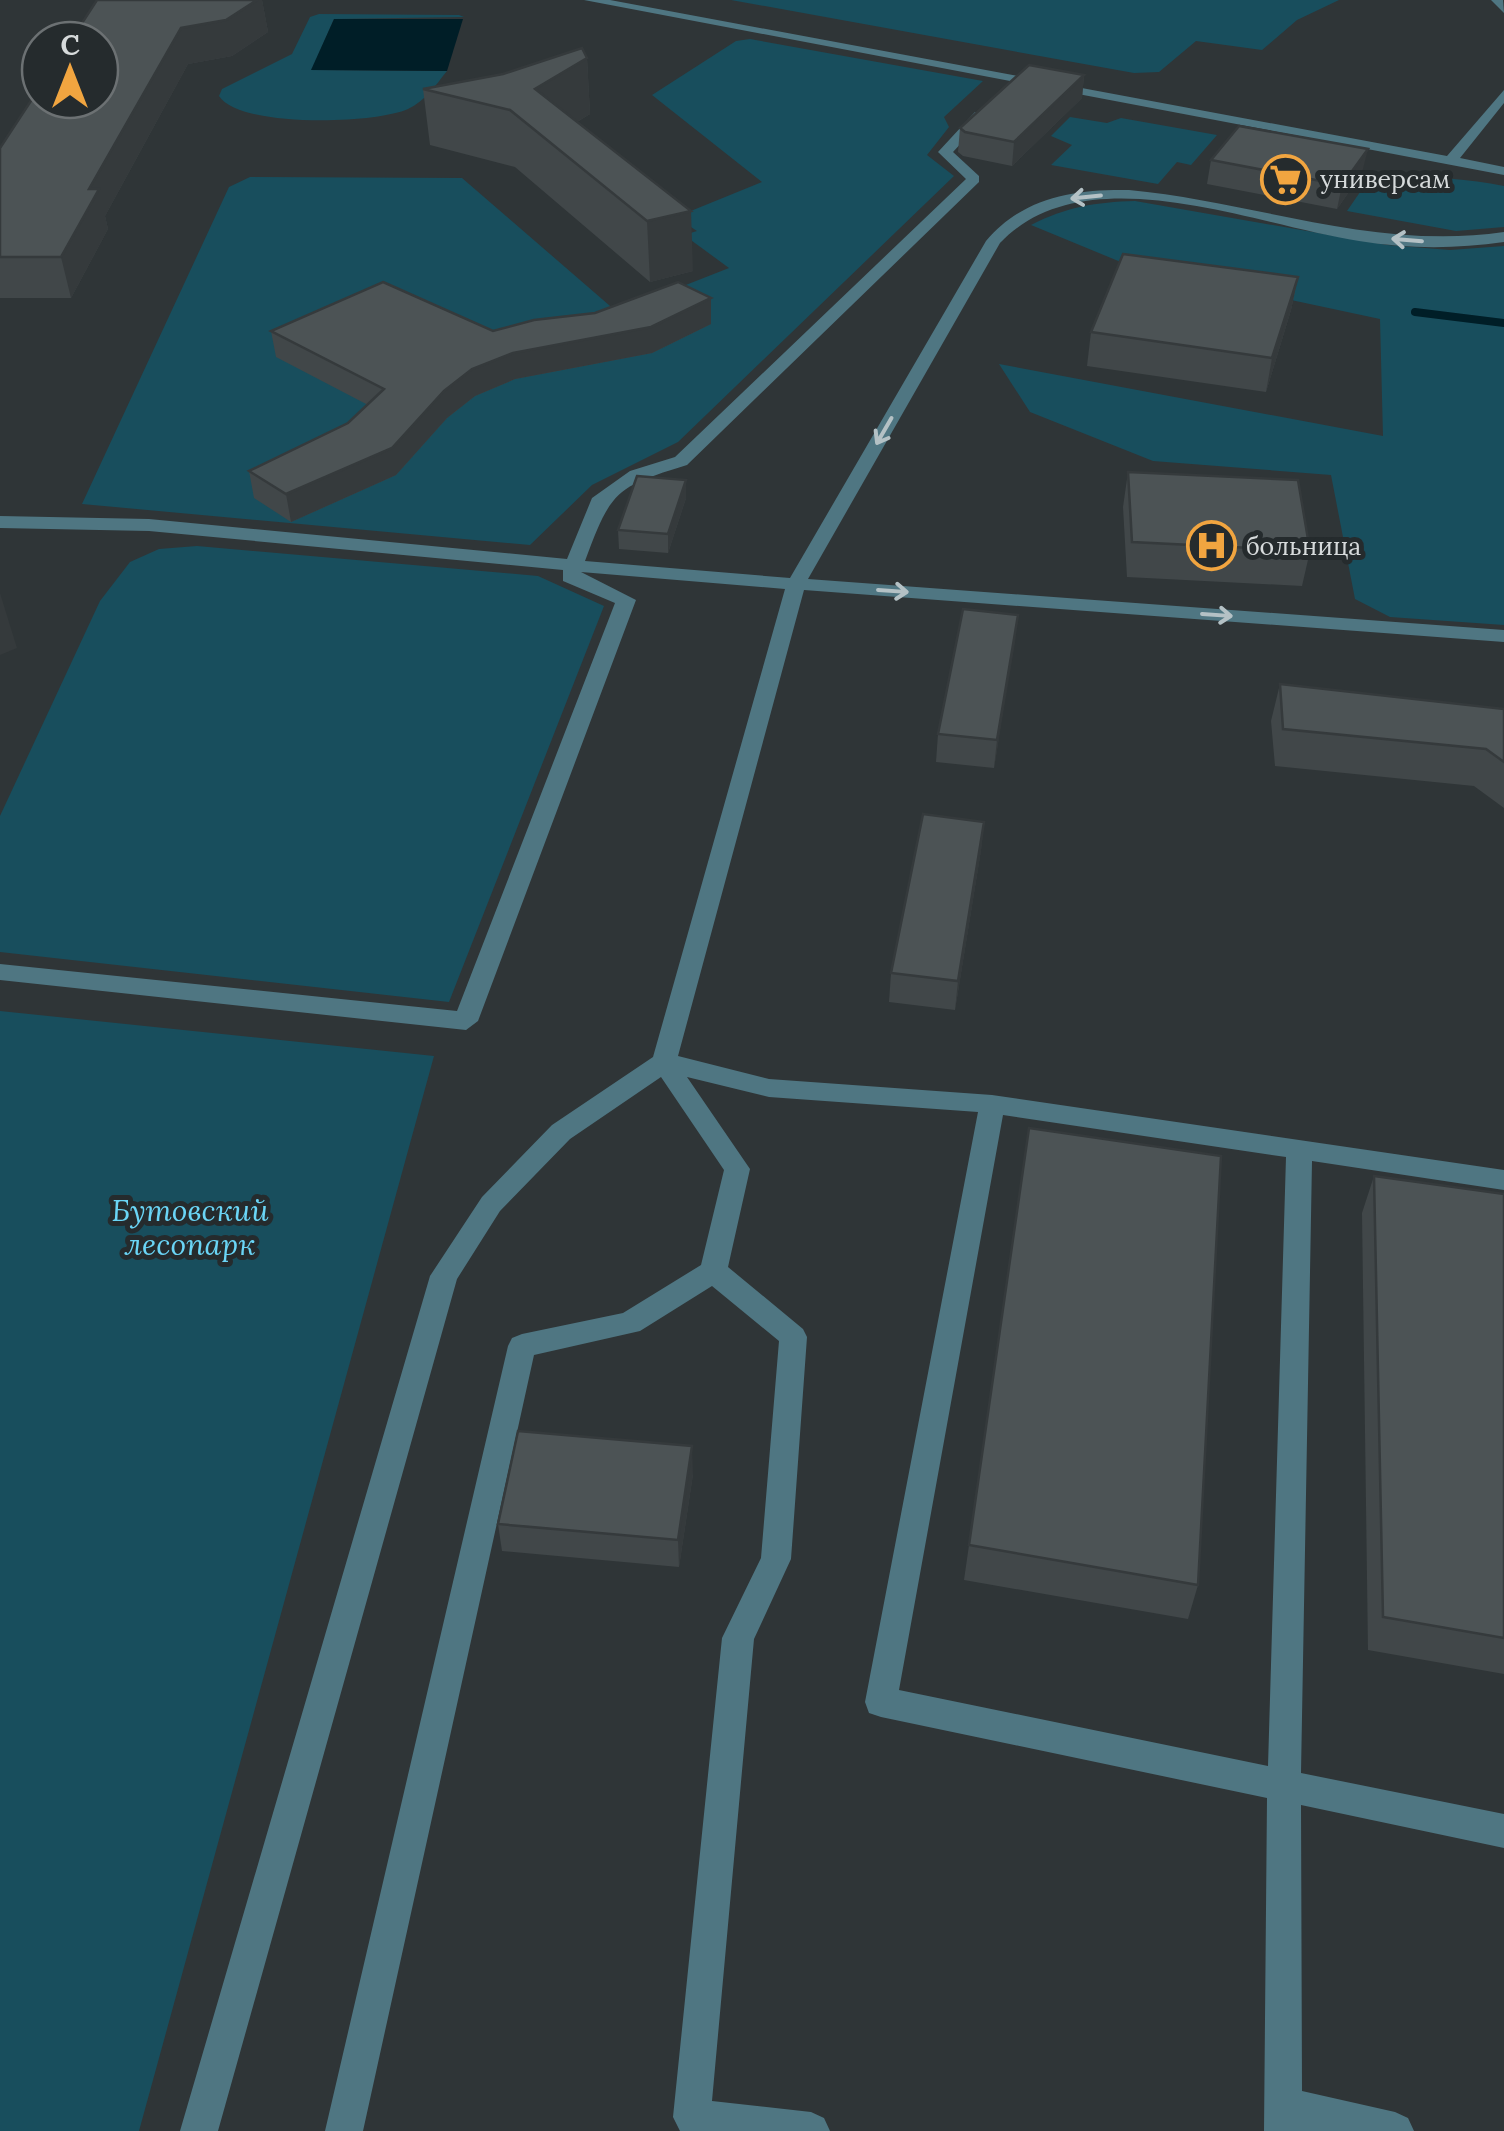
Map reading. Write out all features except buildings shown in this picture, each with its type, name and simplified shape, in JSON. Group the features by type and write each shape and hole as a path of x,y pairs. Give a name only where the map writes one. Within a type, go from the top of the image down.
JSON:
{"street":[{"path":"590,0 1004,90 1148,101 1504,171"},
{"path":"1497,0 1504,9"},
{"path":"0,972 466,1021 626,600 570,577 598,502 636,474 682,461 974,178 945,152 1004,90"},
{"path":"1450,161 1501,100"},
{"path":"199,2131 444,1276 491,1204 561,1132 664,1062 796,584 994,241 1014,220 1042,205 1075,197 1130,196 1384,238 1445,242 1504,237"},
{"path":"0,522 149,526 796,584 1504,636"},
{"path":"664,1062 769,1088 992,1104 1504,1180"},
{"path":"344,2131 522,1346 630,1323 714,1271 737,1170 664,1062"},
{"path":"992,1104 880,1702 1504,1831"},
{"path":"1300,1150 1284,1785 1283,2118 1394,2131"},
{"path":"714,1271 793,1336 776,1559 738,1638 692,2117 810,2131"}],"green space":[{"path":"731,0 1339,0 1297,20 1262,50 1196,41 1159,72 1134,73"},
{"path":"310,17 464,17 334,19 312,70 447,71 425,97 408,109 339,120 279,118 252,114 219,96 222,89 292,54"},
{"path":"750,39 983,81 944,117 949,127 927,155 954,176 678,442 592,485 530,545 82,504 229,187 250,177 462,178 617,312 729,268 684,235 697,231 676,217 762,182 652,95 736,41"},
{"path":"1070,117 1107,123 1121,118 1217,135 1191,165 1177,162 1158,184 1051,165 1072,145 1051,136"},
{"path":"1398,173 1504,186 1504,227 1456,231 1347,211 1367,182"},
{"path":"1135,201 1387,245 1450,250 1504,246 1504,625 1390,617 1355,599 1331,475 1153,461 1030,412 999,364 1383,436 1380,319 1128,265 1031,225 1082,207"},
{"path":"197,546 538,576 604,606 449,1002 0,952 0,816 100,601 130,562 159,549"},
{"name":"Бутовский лесопарк","path":"0,1011 434,1056 139,2131 0,2131"}],"shaded area":[{"path":"334,19 463,19 447,71 311,70"}],"waterway":[{"path":"1415,312 1504,323"}],"place":[{"name":"универсам","path":"1285,179"},
{"name":"больница","path":"1211,546"}]}
